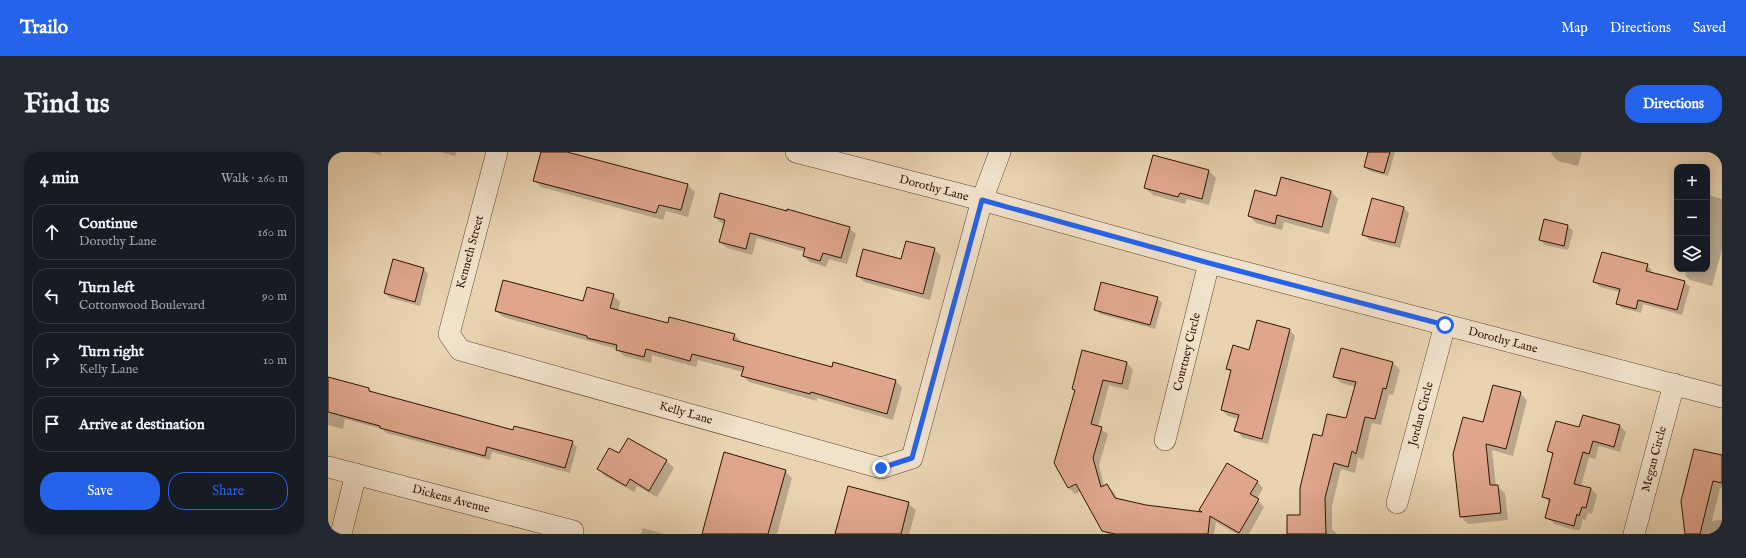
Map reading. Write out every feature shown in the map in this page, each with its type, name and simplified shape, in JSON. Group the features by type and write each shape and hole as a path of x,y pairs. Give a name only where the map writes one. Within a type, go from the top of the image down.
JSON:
{"street":[{"name":"Kenneth Street","path":"460,350 449,334 496,152"},
{"name":"Dorothy Lane","path":"796,152 982,200 1209,263 1722,397"},
{"path":"982,200 1000,152"},
{"name":"Kelly Lane","path":"460,350 881,468 912,458 982,200"},
{"name":"Courtney Circle","path":"1165,440 1209,263"},
{"name":"Jordan Circle","path":"1397,503 1445,325"},
{"name":"Megan Circle","path":"1634,534 1674,384"},
{"name":"Dickens Avenue","path":"328,467 573,532"},
{"path":"341,534 356,474"}],"building":[{"path":"541,152 567,152 688,184 681,210 659,205 656,213 533,181"},
{"path":"1368,152 1390,152 1384,173 1364,167"},
{"path":"1153,155 1209,170 1202,199 1180,193 1178,197 1144,188"},
{"path":"1281,177 1331,191 1322,227 1277,215 1275,224 1248,216 1255,190 1276,196"},
{"path":"720,193 787,211 787,209 850,227 841,258 823,253 820,261 803,256 805,248 750,233 746,249 719,242 725,220 714,217"},
{"path":"1372,198 1404,207 1395,243 1362,235"},
{"path":"1544,219 1568,225 1564,246 1539,240"},
{"path":"906,241 935,248 923,294 856,276 863,249 901,259"},
{"path":"1602,252 1648,264 1646,271 1685,281 1677,310 1638,300 1636,309 1616,304 1620,289 1593,282"},
{"path":"393,259 424,268 415,302 384,293"},
{"path":"503,280 583,301 587,287 614,294 610,308 668,323 669,317 735,334 733,340 832,367 833,362 896,380 887,414 811,392 810,394 741,376 744,367 692,354 690,361 646,349 644,357 616,350 617,345 587,338 587,336 495,311"},
{"path":"1101,282 1158,297 1150,325 1094,310"},
{"path":"1257,320 1290,329 1262,439 1234,431 1239,415 1221,410 1231,370 1226,369 1233,345 1249,350"},
{"path":"1341,348 1393,362 1386,389 1383,388 1375,419 1365,417 1356,454 1352,451 1348,467 1334,463 1325,498 1326,534 1287,534 1287,515 1300,515 1300,488 1313,434 1322,436 1327,414 1346,418 1356,382 1333,377"},
{"path":"1082,350 1127,362 1122,384 1103,380 1091,424 1102,427 1093,458 1101,487 1107,484 1115,498 1146,505 1202,512 1199,510 1227,463 1258,481 1250,494 1259,499 1239,533 1210,516 1208,534 1115,534 1102,531 1076,484 1068,488 1054,463 1075,390 1072,389"},
{"path":"328,377 369,388 369,391 513,430 514,426 573,441 565,468 487,447 485,456 380,428 380,426 328,412"},
{"path":"1493,385 1521,392 1506,449 1486,444 1490,485 1498,485 1501,513 1460,517 1453,454 1463,417 1483,422"},
{"path":"1583,415 1620,425 1614,447 1593,441 1589,454 1583,452 1574,484 1591,488 1586,508 1582,507 1579,516 1577,514 1574,526 1545,518 1550,499 1542,497 1553,453 1547,451 1556,421 1579,427"},
{"path":"628,438 667,460 649,491 630,479 626,486 597,469 609,448 619,453"},
{"path":"1694,449 1722,455 1722,483 1713,481 1700,534 1685,534 1681,501"},
{"path":"724,452 786,470 768,534 702,534"},
{"path":"848,486 909,502 901,534 835,534"}],"route":[{"path":"881,468 912,458 917,445 982,200 1209,263 1445,325"}]}
